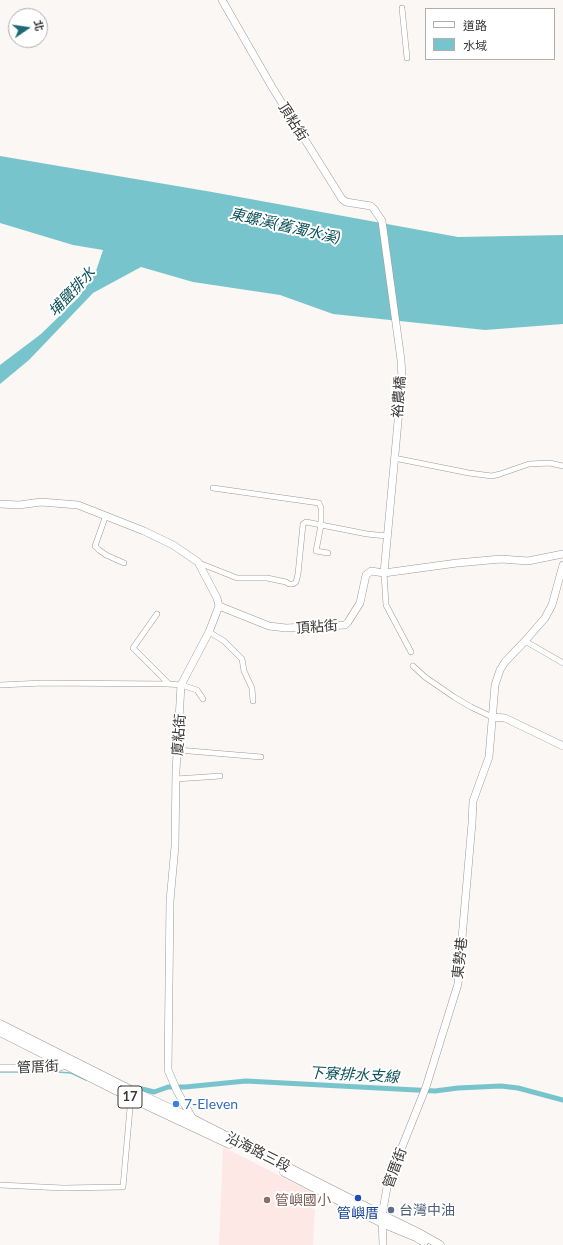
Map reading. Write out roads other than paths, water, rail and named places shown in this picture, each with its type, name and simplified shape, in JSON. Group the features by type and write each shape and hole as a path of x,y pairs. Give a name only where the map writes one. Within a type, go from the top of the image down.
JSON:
{"main road":[{"name":"17","path":"0,1024 71,1064"},
{"name":"17","path":"0,1032 71,1064"},
{"name":"沿海路三段","path":"71,1064 194,1123 382,1219 429,1245"},
{"name":"沿海路三段","path":"382,1219 417,1232 440,1245"}],"street":[{"name":"頂粘街","path":"222,0 272,87 342,199 346,202 371,206 382,221"},
{"path":"402,8 407,58"},
{"name":"裕農橋","path":"382,221 402,378 384,573"},
{"path":"394,458 469,473 492,476 529,464 550,462 563,466"},
{"path":"213,488 319,503 321,508 320,525 316,552 328,553"},
{"path":"0,504 19,505 41,502 78,505 144,531 173,545 198,562 237,578 267,578 289,584 296,582 303,524 306,522 387,536"},
{"path":"106,515 95,546 106,555 124,563"},
{"name":"頂粘街","path":"219,606 269,626 286,628 344,625 348,622 360,603 366,575 371,571 384,573 488,560 517,559 528,561 563,554"},
{"path":"198,562 217,598 219,606"},
{"path":"492,716 495,685 500,670 505,662 525,642 545,618 552,605 563,565"},
{"path":"384,573 386,605 411,652"},
{"name":"廈粘街","path":"194,1123 168,1070 170,901 175,846 176,779 181,685 209,632 219,606"},
{"path":"157,614 133,648 169,684"},
{"path":"209,632 224,641 242,659 244,671 252,688 253,701"},
{"path":"525,642 563,663"},
{"path":"413,666 424,677 471,707 492,716 505,718 563,746"},
{"path":"0,685 43,683 169,684 181,685 197,690 203,699"},
{"name":"東勢巷","path":"424,1091 458,984 473,801 489,757 492,716"},
{"path":"178,750 262,757"},
{"path":"176,779 220,776"},
{"name":"管厝街","path":"0,1068 57,1068 71,1064"},
{"name":"管厝街","path":"383,1245 382,1219 388,1182 424,1091"},
{"path":"0,1185 63,1188 123,1187 130,1108 135,1096"}],"water":[{"name":"東螺溪(舊濁水溪)","path":"0,156 212,192 458,237 563,235 563,324 485,330 333,314 280,295 193,282 141,267 93,293 29,360 0,384 0,365 41,334 79,297 95,274 103,250 73,245 0,223"}],"waterway":[{"path":"0,1072 71,1073 86,1080"},
{"name":"下寮排水支線","path":"142,1089 154,1092 168,1087 185,1087 246,1081 435,1091 458,1088 501,1086 518,1088 563,1100"},
{"path":"117,1095 127,1100"}],"place":[{"name":"7-Eleven","path":"176,1104"},
{"name":"管嶼厝","path":"358,1198"},
{"name":"管嶼國小","path":"267,1200"},
{"name":"台灣中油","path":"391,1210"}],"water label":[{"name":"埔鹽排水","path":"72,292"}]}
